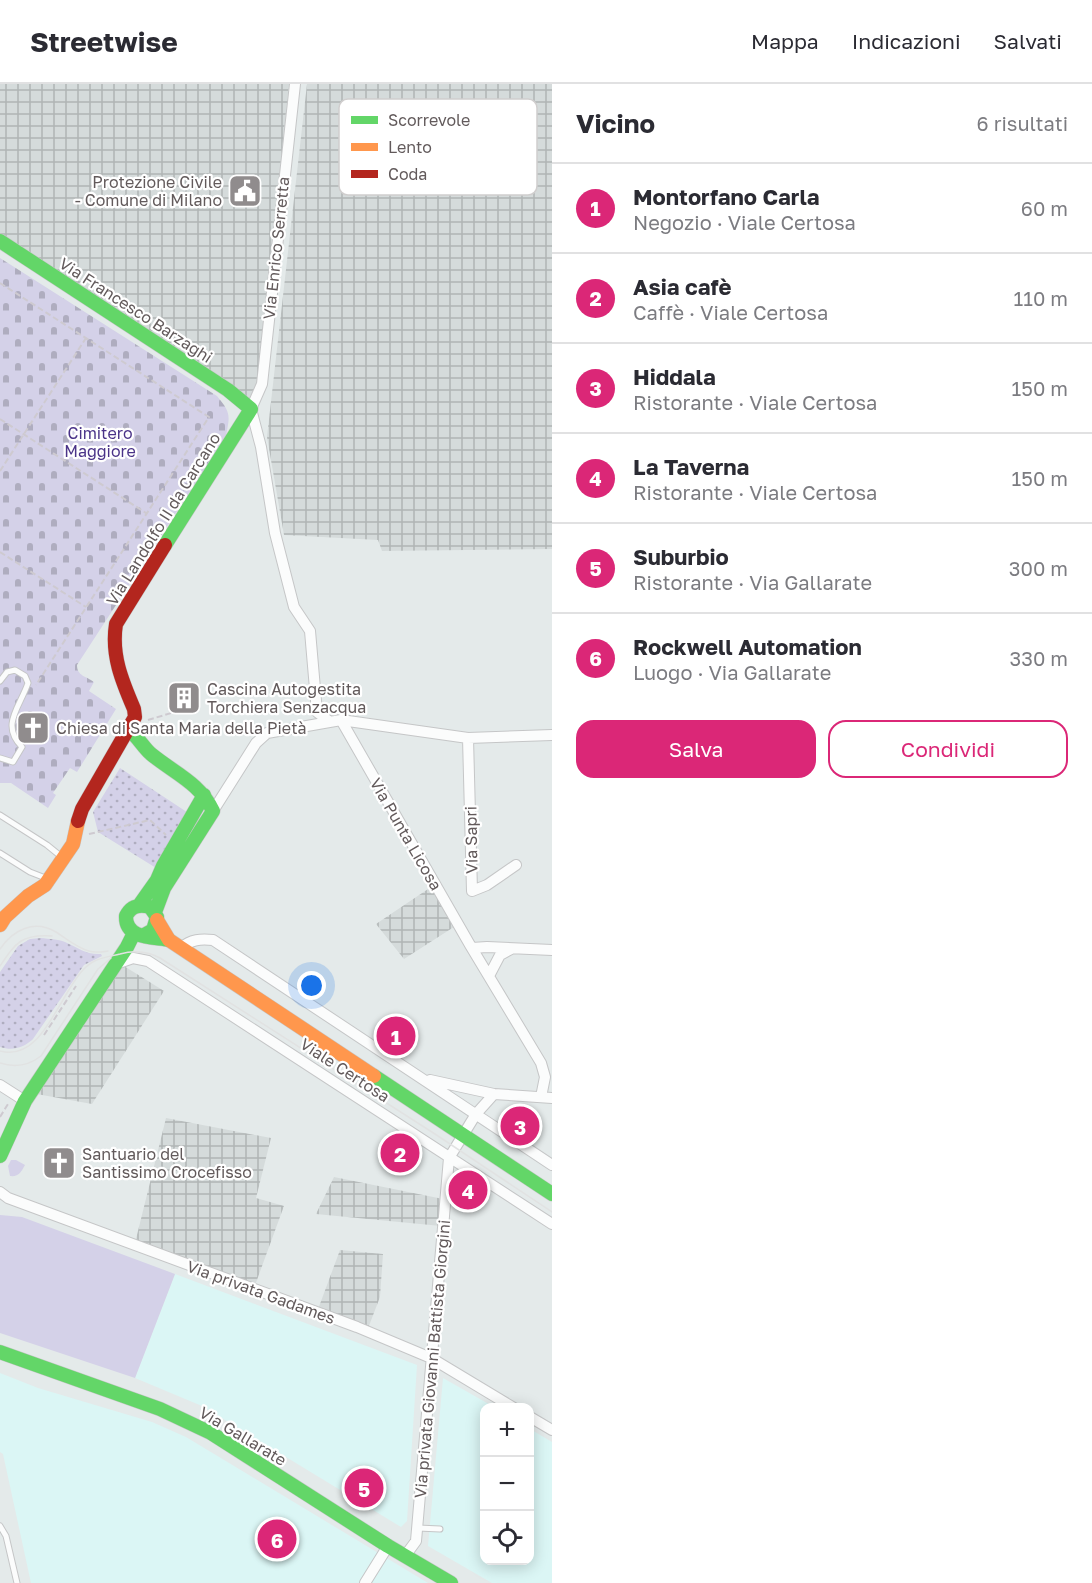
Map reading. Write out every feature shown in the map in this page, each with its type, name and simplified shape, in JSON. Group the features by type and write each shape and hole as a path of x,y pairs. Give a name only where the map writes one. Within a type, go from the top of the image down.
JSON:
{"main road":[{"name":"Via Francesco Barzaghi","path":"0,241 228,390 251,409"},
{"name":"Via Landolfo II da Carcano","path":"132,724 134,709 116,661 113,645 116,624 251,409"},
{"path":"0,1156 18,1100 127,947 139,934 153,930 164,888 213,811 197,786 149,752 132,724"},
{"path":"0,925 5,917 50,880 64,859 73,844 82,809 132,724"},
{"path":"140,904 156,883 163,866 204,795"},
{"path":"139,934 127,924 127,915 132,907 140,904 147,905 156,916"},
{"name":"Viale Certosa","path":"156,916 175,944"},
{"name":"Viale Certosa","path":"139,934 175,944 552,1194"},
{"name":"Via Gallarate","path":"0,1352 160,1409 211,1433 388,1546 451,1583"}],"street":[{"name":"Via Enrico Serretta","path":"251,409 262,384 295,84"},
{"name":"Via Punta Licosa","path":"251,409 261,447 275,533 294,607 310,631 317,712 335,721 541,1063 545,1077 546,1098"},
{"path":"213,811 261,737 267,733 335,721 468,738 552,735"},
{"name":"Via Sapri","path":"468,738 472,891 488,885 516,865"},
{"name":"Viale Certosa","path":"175,944 194,940 213,940 552,1165"},
{"path":"472,948 552,950"},
{"path":"489,976 500,955 511,949"},
{"name":"Viale Certosa","path":"116,964 133,958 148,961 552,1224"},
{"name":"Viale Certosa","path":"424,1078 494,1094 546,1098"},
{"path":"0,1085 18,1100"},
{"path":"449,1158 476,1114 494,1094"},
{"name":"Via privata Giovanni Battista Giorgini","path":"405,1556 416,1541 418,1528 430,1359 449,1158"},
{"name":"Via privata Gadames","path":"0,1192 8,1198 357,1327 430,1359 507,1403"},
{"path":"534,1419 552,1430"},
{"path":"365,1583 388,1546"}],"lane":[{"path":"0,681 7,672 15,670 25,676 28,683 12,710 8,723 12,737 22,747 13,762 0,758"},
{"path":"0,815 47,845 64,859"},
{"path":"0,853 30,872 50,880"},
{"path":"0,1526 6,1536 17,1583"},
{"path":"418,1528 440,1529"}],"path":[{"path":"0,283 209,417 31,693"},
{"path":"0,471 86,338"},
{"path":"0,419 147,513"},
{"path":"0,552 86,607"},
{"path":"132,724 178,711"},
{"path":"85,839 88,834 150,820 177,843"},
{"path":"44,1035 76,986"},
{"path":"0,1117 18,1100"}],"shaded area":[{"path":"0,84 289,84 257,389 250,404 0,236"},
{"path":"307,84 552,84 552,549 382,551 378,540 284,535 267,437"},
{"path":"434,885 457,925 404,959 376,924"},
{"path":"124,966 164,991 92,1104 31,1093 111,973"},
{"path":"166,1118 271,1138 256,1198 284,1206 254,1288 135,1243"},
{"path":"334,1177 443,1199 441,1226 316,1214"},
{"path":"340,1250 383,1254 380,1297 367,1331 317,1312"},
{"path":"175,1274 417,1365 407,1521 401,1527 202,1406 135,1378"},
{"path":"0,1373 38,1388 152,1422 186,1437 428,1583 31,1583 3,1454 0,1452"},
{"path":"443,1378 487,1403 480,1403 480,1565 534,1565 534,1431 552,1442 552,1583 492,1583 428,1546"}],"green space":[{"name":"Cimitero Maggiore","path":"0,258 217,396 228,414 226,436 77,665 80,674 94,682 89,691 116,709 77,772 70,768 53,793 56,795 48,808 11,783 0,783"},
{"path":"120,768 202,822 169,876 98,832 93,812"},
{"path":"30,939 62,941 102,956 84,965 33,1039 18,1048 0,1047 0,972 18,946"},
{"path":"11,1160 25,1165 16,1176 10,1176 8,1166"},
{"path":"0,1215 22,1217 175,1274 135,1378 0,1333"}],"tram line":[{"path":"0,949 11,936 25,928 40,926 56,932 85,950 108,951"},
{"path":"0,966 21,941 33,936 52,936"},
{"path":"0,1051 15,1052 28,1046 40,1036 77,978 93,962 125,953 150,954 160,958 435,1134 552,1212"},
{"path":"0,1063 21,1065 41,1056 98,969 111,958"}],"traffic: fast":[{"path":"0,241 228,390 251,409 165,545"},
{"path":"129,730 151,754 194,786 208,801 213,811 164,888 155,912"},
{"path":"140,904 157,880 204,795"},
{"path":"144,935 153,930 157,917 150,907 139,906 130,910 126,916 130,929 141,936 169,940"},
{"path":"0,1156 25,1101 134,933"},
{"path":"374,1076 552,1194"},
{"path":"0,1352 160,1409 211,1433 388,1546 451,1583"}],"traffic: slow":[{"path":"0,925 5,917 28,896 45,885 73,844 78,821"},
{"path":"157,920 169,940 374,1076"}],"traffic: jam":[{"path":"78,821 82,809 135,717 116,657 116,624 165,545"}],"place":[{"name":"Protezione Civile - Comune di Milano","path":"245,191"},
{"name":"Cascina Autogestita Torchiera Senzacqua","path":"184,698"},
{"name":"Chiesa di Santa Maria della Pietà","path":"33,728"},
{"name":"Montorfano Carla","path":"396,1036"},
{"name":"Hiddala","path":"520,1126"},
{"name":"Asia cafè","path":"400,1153"},
{"name":"Santuario del Santissimo Crocefisso","path":"59,1163"},
{"name":"La Taverna","path":"468,1190"},
{"name":"Suburbio","path":"364,1488"},
{"name":"Rockwell Automation","path":"277,1539"}]}
